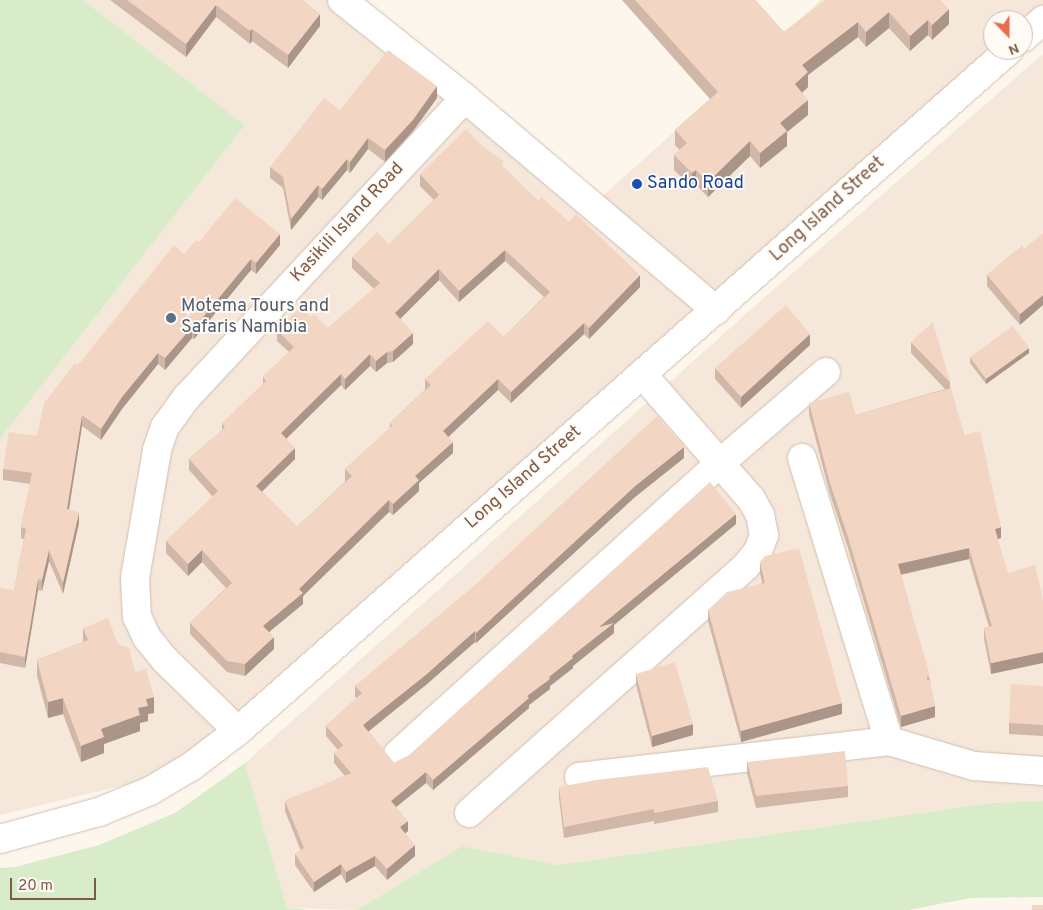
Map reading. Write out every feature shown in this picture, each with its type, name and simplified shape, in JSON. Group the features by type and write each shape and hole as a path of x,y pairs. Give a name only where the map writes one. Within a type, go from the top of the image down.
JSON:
{"street":[{"path":"342,0 465,98 716,310"},
{"path":"1033,29 1043,20"},
{"name":"Long Island Street","path":"0,839 99,812 150,791 192,766 238,730 998,60"},
{"name":"Kasikili Island Road","path":"238,730 165,660 147,638 137,617 135,578 157,450 165,427 187,396 465,98"},
{"path":"398,754 720,464 826,372"},
{"path":"469,813 746,566 758,552 764,534 760,515 751,499 642,374"},
{"path":"802,458 889,741"},
{"path":"580,777 889,741 974,766 1043,771"}],"shaded area":[{"path":"83,0 329,0 588,209 821,0 1043,0 1043,10 1033,15 1033,10 983,10 983,59 230,724 142,781 0,815 0,439 245,125"},
{"path":"1043,54 1043,801 990,803 558,865 462,846 357,910 287,908 245,763 748,312"}],"green space":[{"path":"0,0 83,0 245,125 0,439"},
{"path":"245,763 287,908 310,910 0,910 0,868 15,867 99,845 175,813"},
{"path":"1043,801 1043,897 971,898 908,910 357,910 462,846 558,865 990,803"}],"building":[{"path":"127,0 303,0 320,14 288,55 252,29 250,31 216,5 186,44"},
{"path":"635,0 755,0 784,32 826,0 940,0 949,9 932,25 928,20 910,36 889,12 866,32 858,22 802,65 808,72 795,84 808,100 780,123 787,131 760,153 750,141 708,182 696,170 692,173 674,155 687,143 675,130 718,92"},
{"path":"388,50 437,86 413,120 385,150 368,138 350,162 347,159 322,189 318,185 291,219 283,177 270,167 324,98 340,110"},
{"path":"466,129 481,145 503,161 502,166 538,201 542,197 569,222 576,214 640,275 589,328 584,323 511,392 498,379 443,431 453,442 415,476 419,480 393,504 389,500 299,589 303,593 263,626 274,637 245,664 227,661 190,623 232,583 202,550 188,564 166,541 218,491 189,459 225,427 222,424 266,381 263,377 294,347 277,330 301,307 311,317 314,314 328,328 380,283 352,257 377,232 389,244 439,195 420,174","holes":["505,250 550,292 504,337 488,321 425,379 431,385 390,423 392,426 345,469 352,476 297,527 256,486 295,448 281,433 341,374 345,379 370,354 376,361 387,352 393,351 413,333 395,313 439,269 459,291"]},
{"path":"235,198 280,234 256,263 251,259 194,328 192,327 165,358 158,353 122,397 101,429 82,415 67,509 79,512 63,583 49,550 42,580 38,579 25,657 0,652 0,588 14,591 26,529 21,527 32,473 3,469 9,432 37,436 44,403 75,363 78,365 174,245 184,254 196,240 199,242"},
{"path":"1043,233 1043,295 1020,314 987,275 1022,246 1024,249"},
{"path":"786,305 810,334 741,397 715,368"},
{"path":"933,322 950,382 911,342"},
{"path":"1013,326 1029,348 986,379 970,357"},
{"path":"951,388 964,435 980,431 1001,527 995,529 1008,573 1035,565 1043,599 1043,652 991,663 984,628 992,626 969,548 898,564 930,676 927,677 927,680 930,680 935,706 901,716 830,483 809,403 849,392 856,415"},
{"path":"657,416 684,447 635,486 476,633 475,631 427,674 363,725 394,763 408,756 710,482 736,514 599,627 614,623 572,656 573,658 549,677 550,679 527,696 529,698 433,780 426,772 391,801 408,821 400,827 415,845 387,869 375,856 346,872 341,864 314,882 295,854 304,848 285,801 351,773 334,753 343,745 326,726 362,693 355,686 475,585"},
{"path":"799,548 842,703 741,731 708,610 727,592 765,583 760,562 765,556"},
{"path":"108,618 118,644 129,648 135,672 146,669 154,697 146,699 148,706 138,708 140,715 101,729 104,737 81,746 63,698 48,702 37,660 88,640 83,628"},
{"path":"675,662 693,724 652,736 636,674"},
{"path":"1011,684 1043,686 1043,725 1009,723"},
{"path":"845,751 848,786 756,796 747,762"},
{"path":"708,767 718,801 654,813 654,809 564,827 559,787 596,780"},
{"path":"1032,905 1043,905 1043,910 1032,910"}],"place":[{"name":"Sando Road","path":"637,184"},
{"name":"Motema Tours and Safaris Namibia","path":"171,318"}]}
